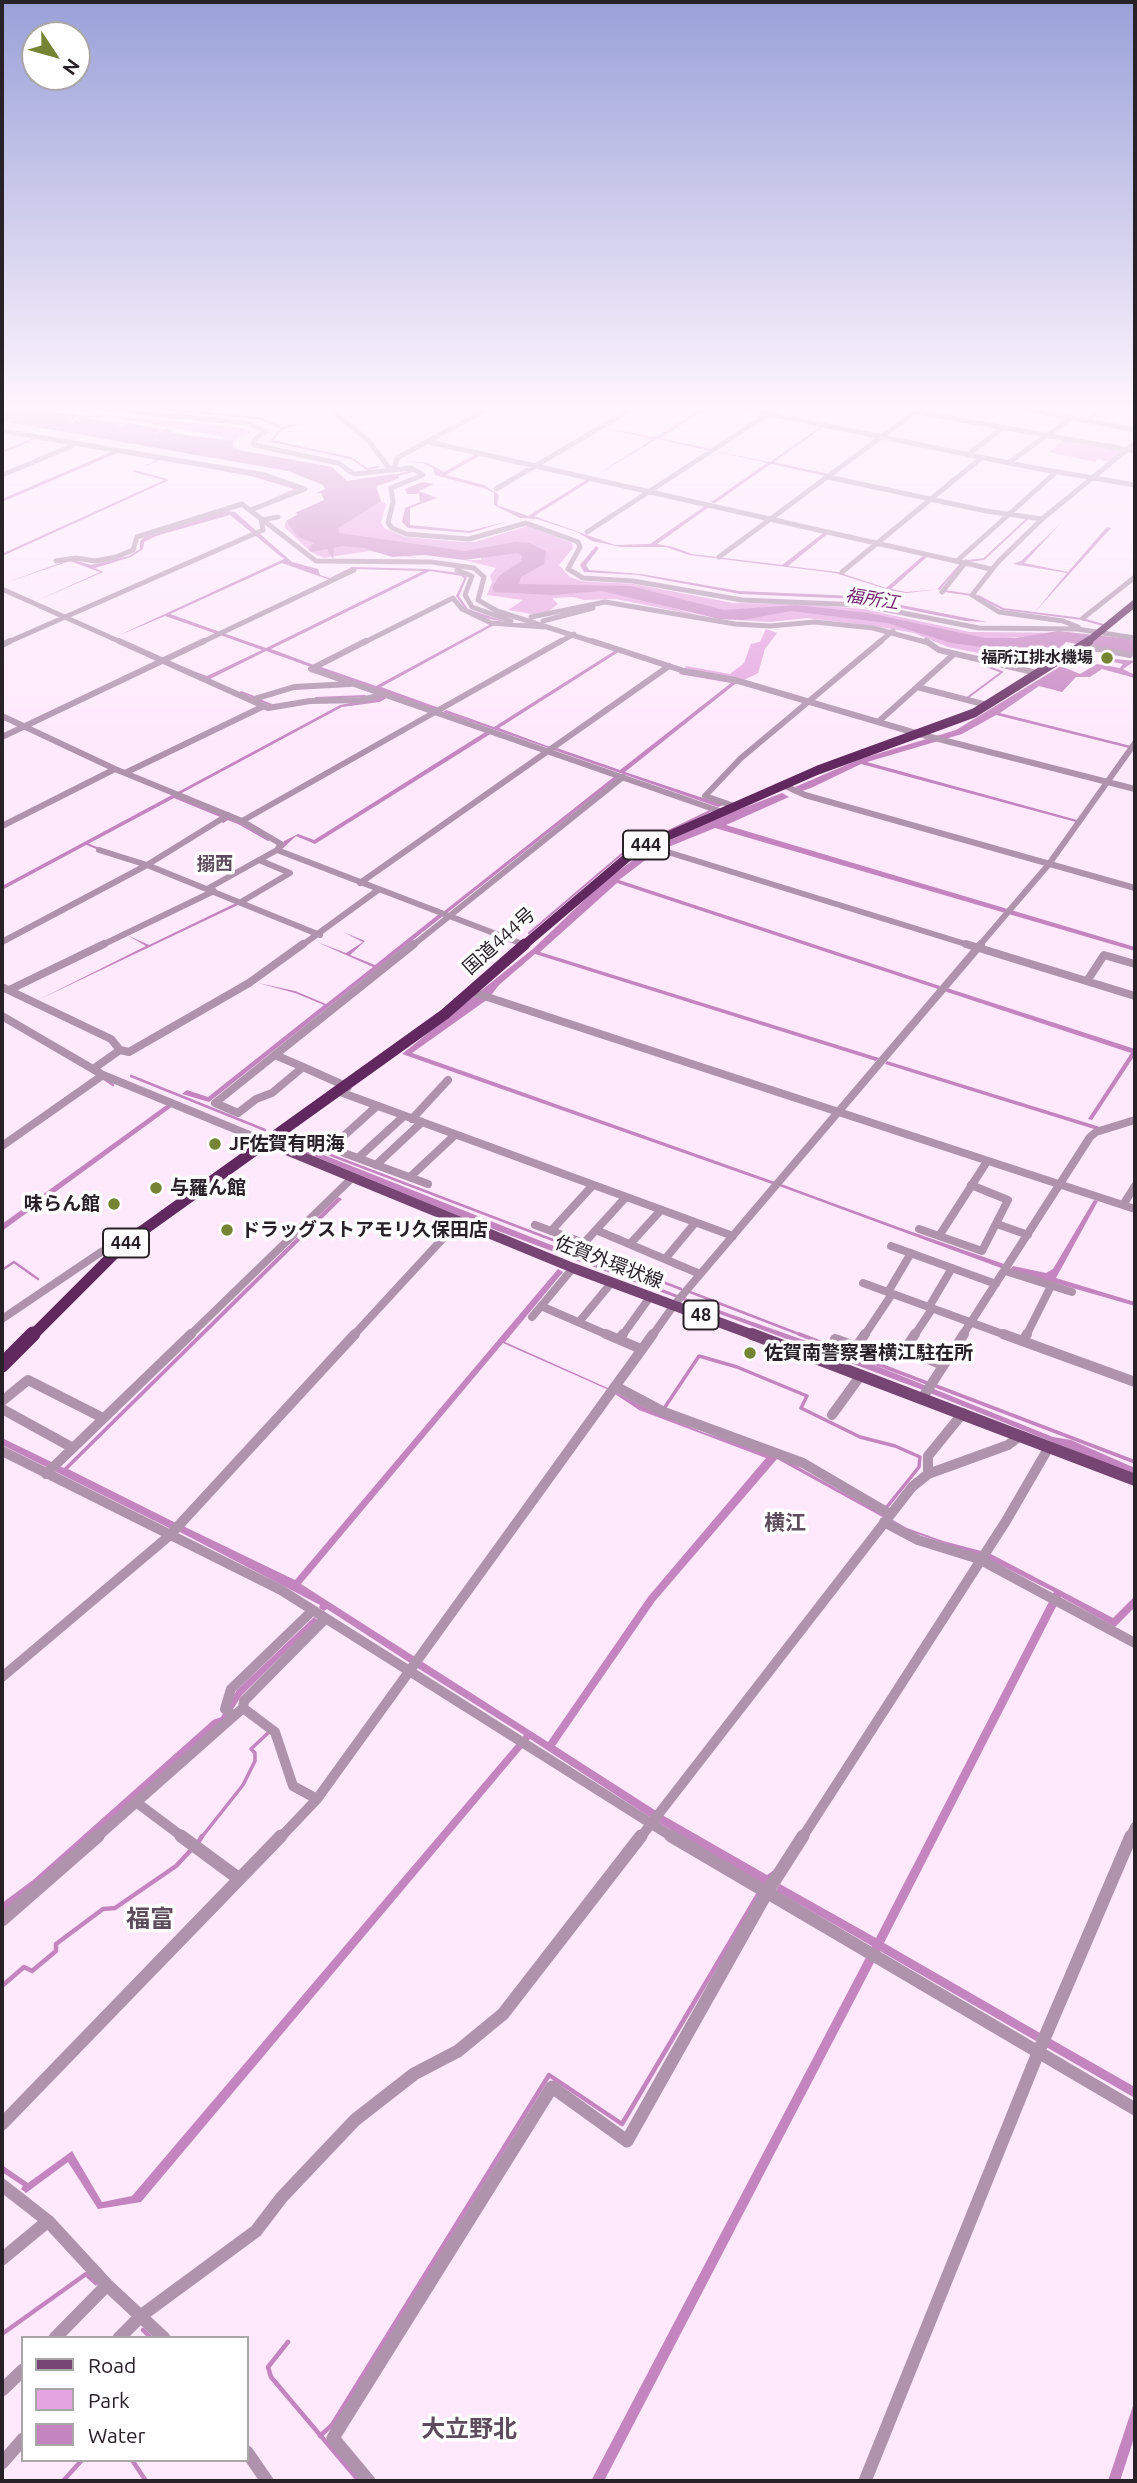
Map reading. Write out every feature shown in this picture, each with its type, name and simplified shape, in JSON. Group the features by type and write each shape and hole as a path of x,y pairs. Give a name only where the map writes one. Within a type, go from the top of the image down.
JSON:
{"highway":[{"name":"444","path":"1083,646 1135,603"},
{"name":"国道444号","path":"2,1366 124,1244 479,994 525,945 617,864 734,806 987,705 1083,646"}],"main road":[{"name":"佐賀外環状線","path":"269,1143 573,1268 650,1297 677,1302 862,1375 926,1392 963,1413 1135,1480"}],"street":[{"path":"56,561 76,558 95,561 116,557 133,550 138,537 178,523"},
{"path":"262,523 263,530"},
{"path":"265,523 316,561 431,562 474,568 484,577 478,600 512,615 669,666 735,680 919,734 1135,789"},
{"path":"388,523 400,532 475,538 526,523 578,542 580,547 568,569 579,577 633,581 742,600 851,604 968,627 1083,630 1135,638"},
{"path":"587,532 601,523"},
{"path":"719,556 764,523"},
{"path":"797,523 991,569"},
{"path":"842,572 901,523"},
{"path":"958,560 1000,523"},
{"path":"1038,523 991,569 972,595 999,612 1063,621 1083,630"},
{"path":"2,645 263,530 281,536"},
{"path":"942,591 966,562"},
{"path":"2,737 356,568 435,568 467,572 473,581 465,595 472,607 505,620 554,620 586,609 615,607 702,626"},
{"path":"1083,618 1135,577"},
{"path":"2,589 274,709 310,701 353,701 385,694"},
{"path":"551,626 497,625 462,610 450,599 311,668 722,812"},
{"path":"512,615 535,617 583,604 605,602 735,624 770,626 815,622 893,631 924,640 939,650 1037,673"},
{"path":"997,629 999,612"},
{"path":"734,806 705,796 741,758 893,631"},
{"path":"242,821 439,713 574,634"},
{"path":"1083,646 1133,653"},
{"path":"878,722 954,654"},
{"path":"360,883 669,666"},
{"path":"251,700 294,687 356,684"},
{"path":"917,687 987,705"},
{"path":"125,773 264,706"},
{"path":"2,716 115,769 242,821 281,844 276,850 211,890 5,988"},
{"path":"2,2124 317,1799 677,1302 1049,864 1135,743"},
{"path":"2,826 115,769"},
{"path":"303,1067 272,1093 256,1099 238,1113 215,1103 623,777"},
{"path":"783,785 805,795 1135,888"},
{"path":"2,942 147,865 228,816"},
{"path":"647,847 1135,996"},
{"path":"101,849 320,935"},
{"path":"276,850 525,945"},
{"path":"241,902 290,873 259,860"},
{"path":"5,988 111,1039 120,1050 129,1052 225,997 320,935 378,890"},
{"path":"1087,981 1104,955 1135,964"},
{"path":"479,994 986,1163 1135,1209"},
{"path":"2,1016 103,1075 269,1143"},
{"path":"93,1069 120,1050"},
{"path":"275,1055 377,1106 733,1236"},
{"path":"2,1146 103,1075"},
{"path":"358,1158 448,1080"},
{"path":"337,1142 377,1106"},
{"path":"926,1392 1058,1186 1096,1132 1135,1120"},
{"path":"376,1165 422,1122"},
{"path":"410,1177 455,1135"},
{"path":"344,1153 428,1184"},
{"path":"939,1236 986,1163"},
{"path":"51,1469 351,1178"},
{"path":"551,1231 593,1185"},
{"path":"919,1229 982,1251 1008,1200 971,1185"},
{"path":"1123,1205 1135,1186"},
{"path":"535,1225 584,1243 626,1197"},
{"path":"630,1244 661,1210"},
{"path":"2,1677 170,1534 459,1221"},
{"path":"665,1259 695,1223"},
{"path":"997,1224 1028,1235"},
{"path":"596,1230 699,1274"},
{"path":"2,1319 101,1252 124,1244"},
{"path":"891,1246 996,1284"},
{"path":"856,1347 911,1253"},
{"path":"532,1317 573,1268"},
{"path":"943,1366 905,1349 952,1268"},
{"path":"1005,1271 1073,1292"},
{"path":"579,1322 612,1282"},
{"path":"863,1283 1135,1382"},
{"path":"1023,1341 1051,1286"},
{"path":"618,1339 650,1297"},
{"path":"541,1306 641,1349"},
{"path":"835,1339 871,1352"},
{"path":"832,1415 862,1375"},
{"path":"2,1401 28,1380 103,1418"},
{"path":"613,1389 662,1411 782,1454 885,1514 918,1540 982,1555 1135,1643"},
{"path":"2,1409 73,1448"},
{"path":"928,1474 928,1456 963,1413"},
{"path":"124,2332 142,2315 256,2231 282,2197 355,2120 414,2074 458,2051 503,2014 885,1514 928,1474 1008,1445 1020,1436"},
{"path":"369,2481 333,2438 552,2087 627,2141 771,1887 1006,1521 1049,1447"},
{"path":"2,1451 51,1469 170,1534 281,1590 325,1619 414,1665 523,1743 649,1823 771,1887 873,1956 1135,2109"},
{"path":"234,1711 231,1689 313,1611"},
{"path":"2,1920 234,1711 325,1619"},
{"path":"234,1711 263,1720 275,1732 293,1786 317,1799"},
{"path":"136,1802 239,1878"},
{"path":"865,2481 1039,2051 1135,1827"},
{"path":"2,2185 48,2221 102,2290 142,2315 161,2336"},
{"path":"2,2259 48,2221"},
{"path":"57,2336 102,2290"},
{"path":"2,2390 21,2372"},
{"path":"2,2463 21,2440"},
{"path":"248,2453 267,2481"}],"green space":[{"path":"287,523 417,558 369,551 324,558 311,552 284,527"},
{"path":"328,523 381,523 384,528 405,537 475,542 528,526 572,543 573,548 559,565 570,577 581,581 634,584 733,603 802,604 863,609 970,632 1079,633 977,640 915,624 798,607 726,613 630,588 529,588 513,583 542,551 461,554 321,534"},
{"path":"514,550 530,555 497,589 605,589 705,617 616,599 584,600 573,597 552,598 558,604 546,613 508,610 523,600 487,595 492,582 490,575 496,568 464,560 481,560 482,556"},
{"path":"789,610 882,621 1007,648 1033,664 948,647 914,633 880,627 807,618 770,622 719,619"},
{"path":"766,629 777,633 765,649 758,673 742,681 684,670 686,666 730,674 744,663 751,644 760,642"}],"water":[{"path":"190,523 202,523 156,536 144,542 143,549 131,557 95,568 103,572 34,602 100,572 70,561 2,584 66,561 74,560 91,565 129,556 140,549 140,541"},
{"path":"240,523 247,523 292,562 318,569 320,575 330,578 352,567 427,569 460,573 467,577 459,596 468,609 510,623 485,618 465,609 456,596 464,579 462,576 430,571 271,649 314,665 311,667 266,651 208,680 185,668 207,676 262,650 220,635 223,633 266,648 423,571 354,569 330,580 282,563 170,614 220,632 217,634 165,616 115,637 284,559"},
{"path":"287,523 346,523 338,528 339,533 465,551 515,542 529,543 546,551 544,564 521,577 519,584 631,586 724,610 796,605 869,613 985,638 1015,638 1058,631 1131,639 1135,641 1135,654 1066,642 1061,647 1065,651 1045,647 1028,650 1029,654 1047,660 1033,664 1020,660 1006,650 951,643 887,623 791,611 744,620 719,619 602,591 551,595 495,592 492,588 499,576 521,561 522,556 518,553 464,560 424,555 392,557 364,548 342,546 334,548 333,559 327,549 311,552 308,549 314,543 298,537"},
{"path":"403,523 469,531 503,523 470,533 408,528"},
{"path":"549,523 553,523 615,545 650,544 681,523 687,523 657,544 692,554 782,565 826,531 830,532 788,566 838,572 886,588 925,554 929,555 891,589 906,592 940,589 907,593 896,592 835,573 689,555 666,547 621,547 592,541 577,532"},
{"path":"1061,523 1024,563 1068,572 1107,527 1111,528 1034,613 1067,573 1013,564 1021,561"},
{"path":"596,546 599,548 586,565 589,570 641,574 739,591 856,596 987,622 965,621 857,599 740,594 638,575 584,572 580,565"},
{"path":"491,624 494,625 381,687 442,709 439,711 315,668 318,666 376,686"},
{"path":"616,650 620,651 499,728 550,747 548,748 443,712 446,710 494,727"},
{"path":"1114,659 1135,661 1123,669 1135,675 1135,678 1102,669 1090,677 1076,677 1062,692 1039,686 1000,713 1131,746 1129,748 996,715 962,734 867,762 1077,820 1076,822 861,764 811,788 802,791 795,787 860,759 956,730 1061,666 1080,674 1097,664 1120,668 1123,664 1113,662"},
{"path":"680,672 742,683 735,684 625,772 724,805 718,807 551,749 554,747 620,770 731,683 679,674"},
{"path":"388,697 380,702 342,707 180,794 176,793 340,705"},
{"path":"487,731 492,733 315,844 296,836 281,850 284,841 298,834 314,840"},
{"path":"615,776 619,777 447,913 443,912"},
{"path":"782,793 789,797 726,825 1135,947 1135,951 715,828 656,852 619,880 940,986 938,989 617,883 540,952 879,1058 876,1061 535,954 499,985 488,999 412,1053 775,1182 772,1184 402,1054 534,948 603,882 643,853 714,819"},
{"path":"172,795 176,797 2,890 2,886"},
{"path":"236,903 240,904 38,1000 146,946 127,935 149,945"},
{"path":"439,914 443,916 209,1102 182,1094 187,1090 208,1097 324,1005 295,993 258,983 295,991 326,1004 373,967 317,942 346,953 363,942 343,932 365,941 350,955 375,965"},
{"path":"947,988 1135,1049 1135,1055 1092,1120 1088,1119 1131,1053 944,991"},
{"path":"887,1061 1100,1127 1094,1129 885,1064"},
{"path":"168,1104 173,1106 2,1231 2,1224"},
{"path":"291,1142 685,1298 877,1366 1053,1437 1071,1440 1135,1468 1135,1475 920,1389 469,1220 287,1145"},
{"path":"781,1184 1004,1264 1001,1268 779,1186"},
{"path":"338,1197 342,1199 68,1469 176,1523 171,1529 2,1445 2,1438 64,1468"},
{"path":"1094,1200 1098,1201 1056,1278 1135,1302 1135,1306 1010,1270 1013,1266 1046,1273 1053,1269"},
{"path":"558,1269 563,1272 505,1342 610,1389 654,1412 705,1433 779,1456 907,1528 989,1553 1113,1618 1135,1596 1135,1607 1115,1627 1061,1597 884,1943 1040,2033 1036,2041 880,1951 604,2481 591,2481 872,1946 776,1891 780,1884 876,1938 1054,1592 986,1558 906,1530 777,1459 655,1601 555,1746 664,1816 767,1875 774,1870 766,1886 659,1823 530,1739 141,2202 98,2209 68,2162 26,2193 21,2189 23,2186 2,2172 2,2165 28,2183 72,2151 102,2202 132,2196 524,1735 416,1667 421,1661 548,1742 648,1597 766,1458 639,1410 609,1390 503,1343 301,1584 415,1657 410,1663 327,1609 324,1611 319,1608 320,1605 178,1531 183,1526 295,1580"},
{"path":"314,1617 318,1620 242,1695 228,1717 2,1914 2,1903 33,1880 213,1720 221,1717 237,1690"},
{"path":"1049,2038 1135,2087 1135,2098 1046,2047"},
{"path":"1135,2400 1135,2435 1120,2481 1108,2481"}],"waterway":[{"path":"2,555 73,523"},
{"path":"968,561 984,559 1023,523"},
{"path":"939,589 962,563"},
{"path":"944,591 972,595"},
{"path":"978,596 1003,609 1082,619 1103,625"},
{"path":"967,698 1002,672 986,666"},
{"path":"241,692 254,697"},
{"path":"316,698 365,696"},
{"path":"259,700 272,705"},
{"path":"174,797 223,817"},
{"path":"529,933 623,853 710,811"},
{"path":"223,822 228,819 268,840"},
{"path":"87,844 99,849"},
{"path":"131,1076 265,1130"},
{"path":"104,1079 113,1085"},
{"path":"307,1146 681,1289"},
{"path":"2,1270 14,1262 38,1279"},
{"path":"690,1292 804,1336"},
{"path":"799,1334 927,1383"},
{"path":"665,1407 699,1356 737,1367 807,1396 801,1408 860,1437 895,1446 920,1457 919,1467 886,1508"},
{"path":"936,1386 1135,1462"},
{"path":"201,1838 243,1785 255,1761 255,1753 251,1749 268,1733"},
{"path":"199,1841 202,1836"},
{"path":"2,1986 24,1967 32,1971 56,1951 56,1944 103,1909 115,1908 176,1866 192,1849"},
{"path":"321,2436 332,2425 549,2075 622,2124 759,1893"},
{"path":"2,2334 86,2274 96,2283"},
{"path":"143,2330 149,2336"},
{"path":"288,2342 268,2367 271,2377 321,2436"},
{"path":"321,2436 359,2481"},
{"path":"63,2481 80,2462"},
{"path":"133,2462 146,2481"}],"place":[{"name":"福所江排水機場","path":"1107,658"},
{"name":"JF佐賀有明海","path":"215,1144"},
{"name":"与羅ん館","path":"156,1188"},
{"name":"味らん館","path":"114,1204"},
{"name":"ドラッグストアモリ久保田店","path":"227,1230"},
{"name":"佐賀南警察署横江駐在所","path":"750,1353"}],"district":[{"name":"搦西","path":"215,864"},
{"name":"横江","path":"785,1523"},
{"name":"福富","path":"150,1919"},
{"name":"大立野北","path":"469,2429"}],"water label":[{"name":"福所江","path":"872,599"}]}
